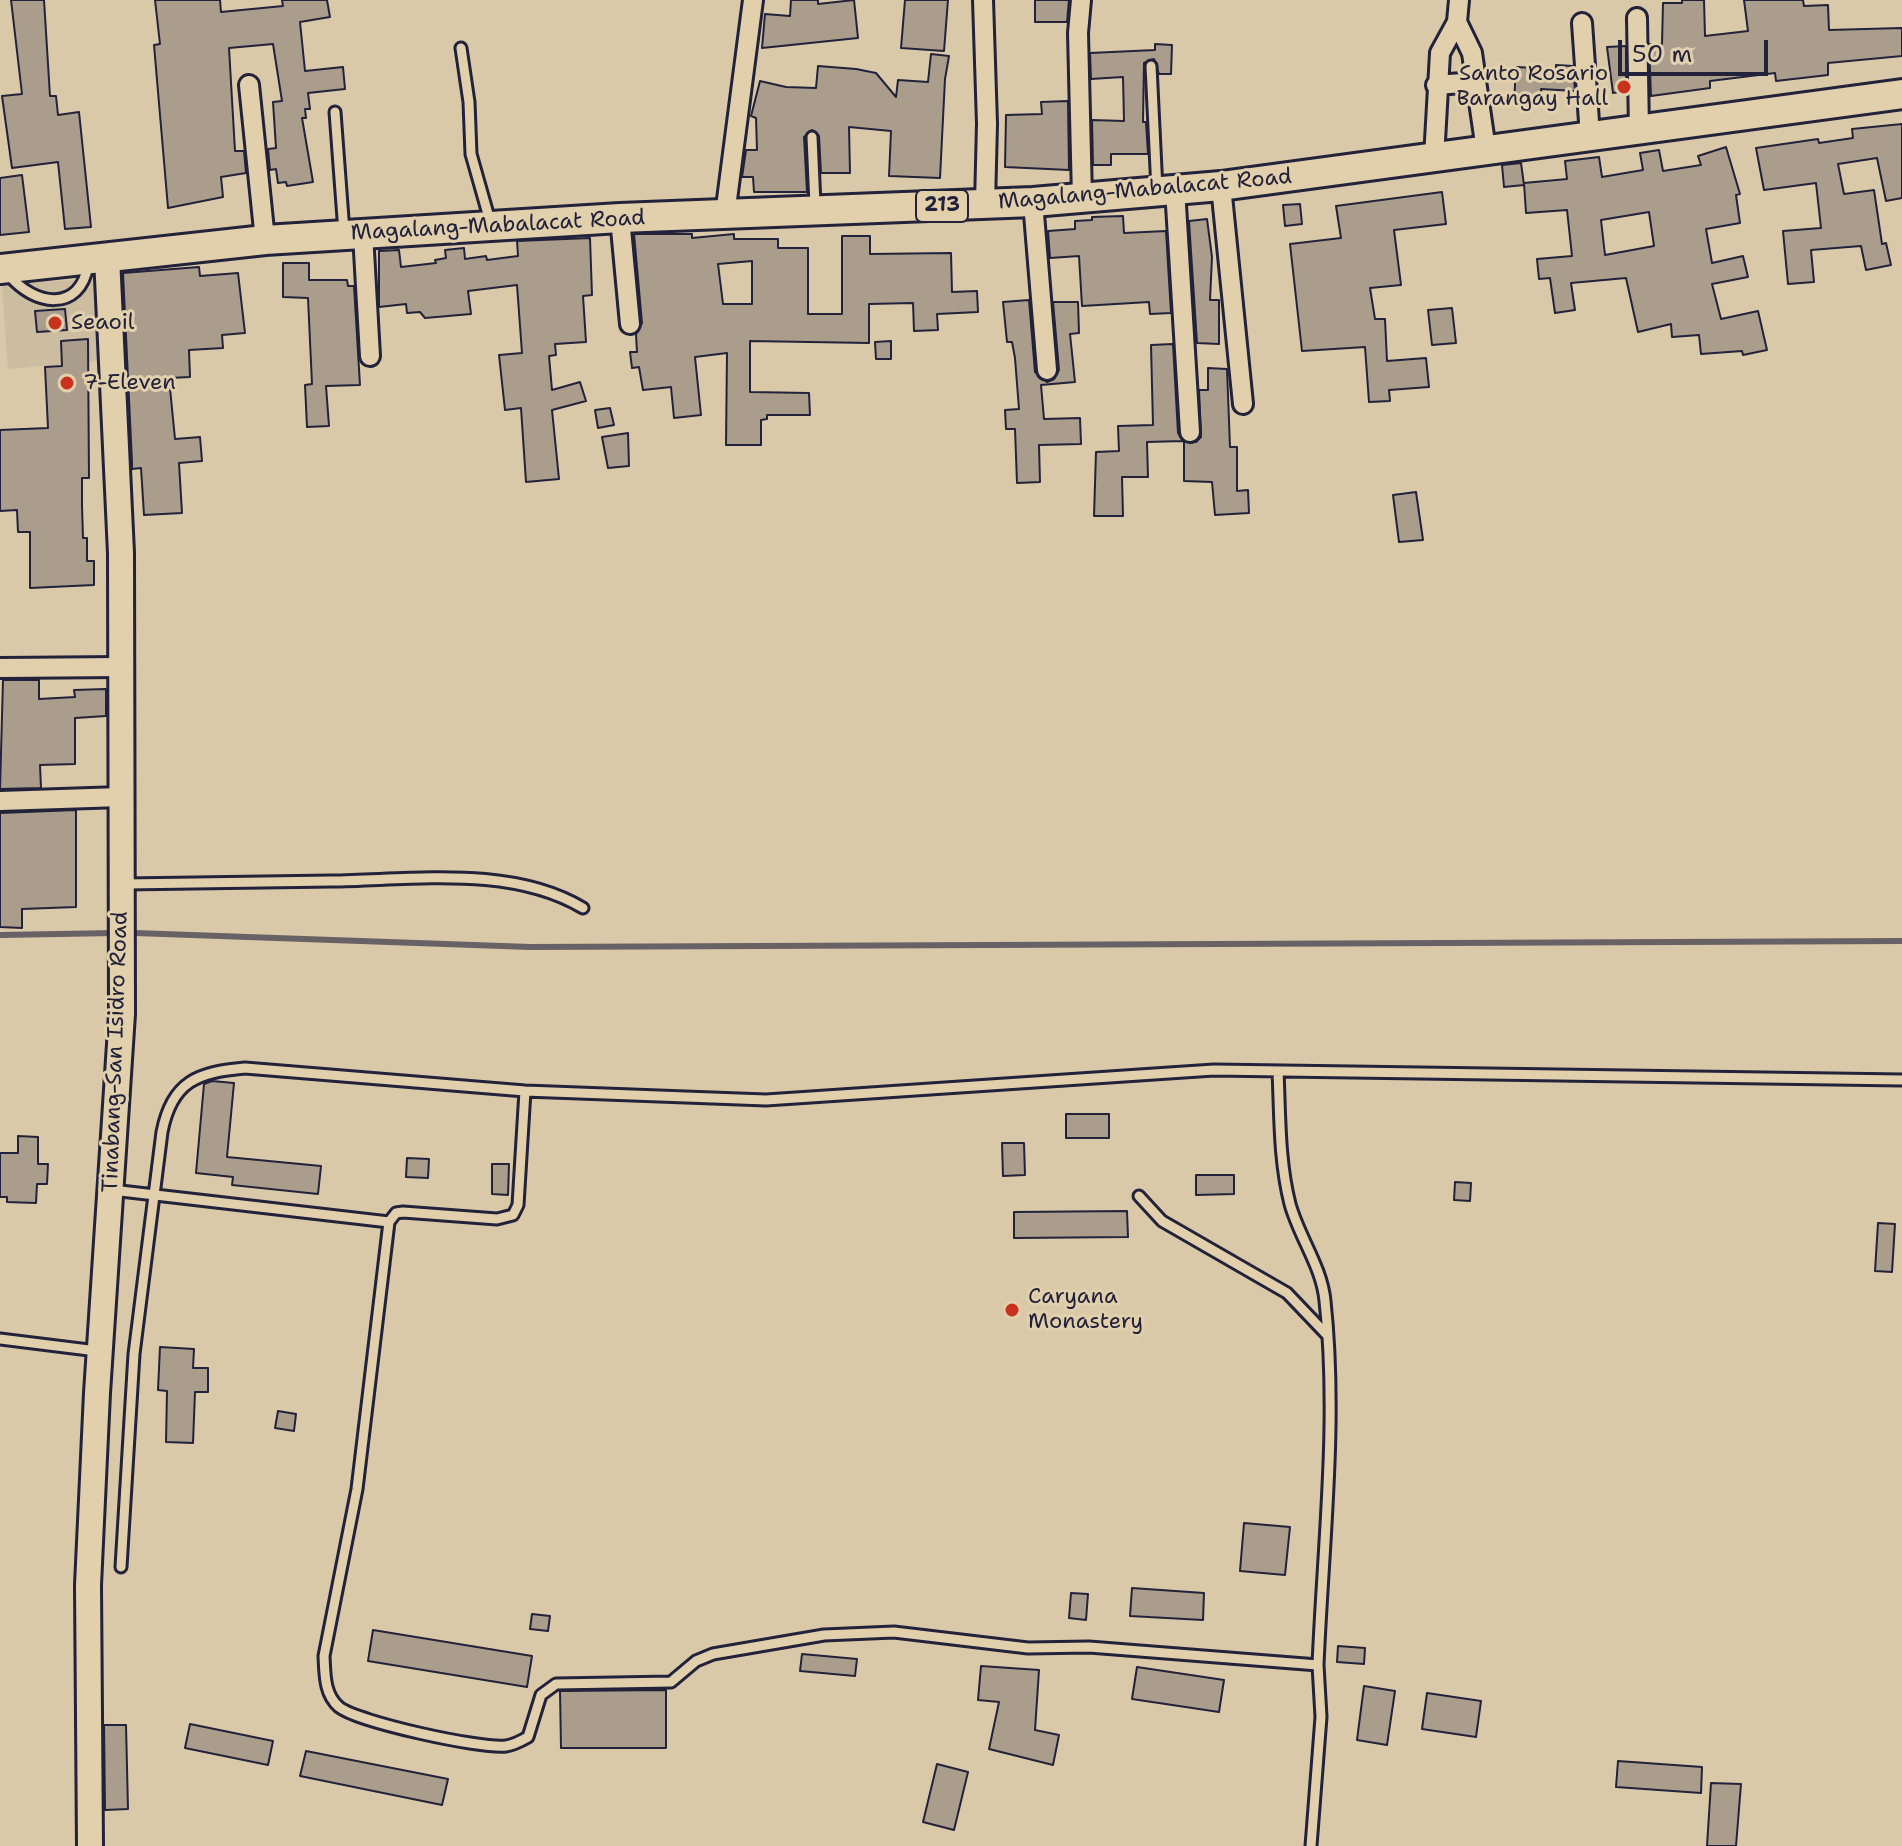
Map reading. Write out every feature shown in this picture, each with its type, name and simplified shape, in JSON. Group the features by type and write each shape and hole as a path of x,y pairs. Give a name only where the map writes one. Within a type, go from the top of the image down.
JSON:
{"main road":[{"name":"Magalang-Mabalacat Road","path":"2,269 265,240 620,218 815,213 1033,202 1221,186 1902,94"}],"street":[{"path":"725,215 753,0"},
{"path":"983,0 987,124 985,204"},
{"path":"1081,0 1078,33 1082,197"},
{"path":"1434,158 1440,53 1457,22 1459,0"},
{"path":"1637,18 1639,130"},
{"path":"1457,22 1472,53 1486,150"},
{"path":"1582,23 1590,136"},
{"path":"1436,85 1476,82"},
{"path":"249,85 265,240"},
{"path":"1221,186 1243,404"},
{"path":"1166,190 1190,432"},
{"path":"1033,202 1047,370"},
{"path":"620,218 630,324"},
{"path":"353,235 370,356"},
{"name":"Tinabang-San Isidro Road","path":"90,1846 88,1585 122,1014 121,553 98,258"},
{"path":"0,668 121,667"},
{"path":"0,801 121,797"}],"lane":[{"path":"461,48 469,102 471,154 491,225"},
{"path":"1151,66 1166,190"},
{"path":"335,112 353,235"},
{"path":"812,137 815,213"},
{"path":"122,884 422,879 513,882 561,895 583,908"},
{"path":"121,1567 134,1354 165,1115 183,1087 208,1071 245,1068 525,1091 766,1100 1214,1070 1902,1080"},
{"path":"1278,1071 1283,1163 1290,1204 1325,1296 1328,1336 1330,1402 1318,1665 1321,1717 1311,1846"},
{"path":"525,1091 518,1205 513,1215 497,1219 403,1212 396,1213 389,1222 357,1489 324,1656 325,1681 332,1699 357,1717 463,1741 505,1746 528,1737 541,1695 556,1684 671,1682 696,1661 713,1654 856,1632 894,1632 1028,1648 1089,1647 1318,1665"},
{"path":"112,1190 389,1222"},
{"path":"1139,1196 1162,1221 1287,1293 1328,1336"},
{"path":"0,1339 100,1352"}],"shaded area":[{"name":"Seaoil","path":"101,278 109,360 8,369 2,285"}],"building":[{"path":"11,0 44,0 50,96 56,96 58,115 79,112 91,227 65,229 58,162 12,168 2,96 22,94"},
{"path":"155,0 220,0 221,12 283,6 282,0 327,0 330,17 300,22 305,71 343,67 345,89 308,93 310,109 305,109 306,118 302,118 313,182 287,186 286,182 278,183 276,169 270,170 268,149 276,148 273,102 282,101 273,44 229,48 235,151 244,151 246,173 221,177 223,197 168,208 154,45 160,44"},
{"path":"791,0 818,0 818,4 854,0 858,38 762,48 765,14 790,16"},
{"path":"905,0 948,0 944,51 901,48"},
{"path":"1035,0 1069,0 1067,22 1035,22"},
{"path":"1682,0 1704,0 1705,36 1748,31 1744,0 1803,0 1804,6 1828,5 1829,30 1902,28 1902,56 1828,63 1828,75 1776,81 1775,73 1710,81 1710,88 1651,96 1649,44 1662,44 1663,3 1682,3"},
{"path":"1155,44 1172,45 1171,74 1159,74 1154,59 1144,63 1143,122 1146,122 1148,154 1111,154 1111,165 1093,165 1092,120 1124,121 1123,77 1091,79 1090,53 1155,50"},
{"path":"1626,46 1626,91 1613,93 1607,47"},
{"path":"931,54 949,56 940,178 889,176 891,131 849,127 850,173 821,173 819,136 812,130 804,137 807,192 754,192 753,177 742,177 746,150 757,150 756,118 751,116 760,81 786,87 816,88 818,66 856,69 876,73 896,97 898,80 928,82"},
{"path":"1556,65 1573,66 1575,91 1541,89 1541,104 1514,103 1516,67 1556,69"},
{"path":"1068,101 1069,170 1005,167 1006,115 1042,114 1041,102"},
{"path":"1902,124 1902,198 1886,201 1877,158 1838,164 1844,194 1874,190 1882,244 1886,243 1891,265 1866,270 1861,246 1811,250 1814,282 1788,284 1783,231 1821,228 1816,183 1764,190 1756,148 1818,139 1819,143 1853,138 1852,129"},
{"path":"1726,147 1740,194 1736,195 1740,223 1706,229 1712,263 1743,256 1748,277 1712,284 1721,319 1758,311 1767,350 1743,355 1742,351 1701,354 1699,335 1672,337 1671,324 1638,332 1626,278 1571,283 1575,310 1555,313 1550,278 1539,279 1537,259 1572,256 1567,210 1526,213 1524,183 1567,179 1565,161 1599,157 1602,177 1643,170 1640,153 1659,150 1663,171 1701,165 1698,156","holes":["1649,212 1654,246 1605,255 1601,220"]},
{"path":"1521,163 1524,185 1504,187 1502,165"},
{"path":"22,175 29,232 0,235 0,178"},
{"path":"1442,192 1446,224 1394,230 1401,285 1370,288 1375,319 1385,319 1387,361 1426,358 1429,387 1389,390 1390,401 1369,402 1365,347 1302,351 1290,244 1341,238 1336,206"},
{"path":"1300,204 1302,224 1285,226 1283,205"},
{"path":"1123,216 1124,233 1166,231 1171,313 1150,314 1149,302 1082,306 1079,256 1050,258 1048,231 1075,229 1075,221 1092,220 1092,217"},
{"path":"1207,219 1212,257 1210,300 1219,300 1219,344 1197,343 1189,221"},
{"path":"634,234 692,234 692,238 734,234 734,239 778,239 778,248 808,248 808,314 842,314 842,236 870,236 870,254 951,253 952,292 977,291 978,312 937,314 938,330 914,331 913,303 869,304 869,343 750,341 750,392 809,393 810,415 767,415 767,419 761,420 761,445 726,445 727,353 695,357 701,415 674,418 671,387 643,390 639,367 632,368 630,352 637,352 636,334 642,323","holes":["752,261 752,304 723,304 718,264"]},
{"path":"590,238 592,295 583,296 586,342 555,344 556,355 549,356 552,390 580,382 586,401 552,410 559,479 526,482 521,408 505,410 499,355 522,353 517,285 468,291 471,314 425,318 420,312 407,313 406,304 379,307 379,251 399,250 401,267 436,263 435,260 446,258 445,250 464,248 465,259 486,256 487,260 518,256 517,241"},
{"path":"283,263 309,263 309,280 347,280 348,286 354,286 360,385 326,386 329,426 307,427 305,385 312,384 308,298 283,297"},
{"path":"199,267 200,276 238,273 245,333 222,335 223,348 189,350 190,377 169,378 175,439 200,437 202,461 179,463 182,513 144,515 141,468 132,469 123,273"},
{"path":"1029,300 1035,372 1047,382 1054,379 1059,370 1053,302 1078,302 1079,333 1070,334 1075,382 1041,385 1044,419 1080,418 1081,444 1039,445 1040,482 1017,483 1015,429 1006,429 1005,410 1019,409 1015,358 1012,342 1007,342 1003,302"},
{"path":"1452,308 1456,343 1432,345 1428,310"},
{"path":"65,309 67,330 37,332 35,311"},
{"path":"88,339 89,478 82,478 82,505 83,538 87,538 87,561 94,561 94,585 30,588 30,532 18,532 17,510 0,511 0,430 48,428 45,367 62,366 61,341"},
{"path":"891,341 891,359 876,359 875,342"},
{"path":"1173,344 1178,433 1183,441 1147,442 1148,477 1122,477 1123,516 1094,516 1096,452 1119,451 1118,426 1153,425 1151,345"},
{"path":"1208,368 1227,369 1230,447 1237,447 1237,491 1248,490 1249,513 1215,515 1212,482 1184,481 1184,442 1196,442 1201,437 1199,390 1208,390"},
{"path":"610,408 614,425 598,428 595,410"},
{"path":"628,433 629,466 608,468 602,437"},
{"path":"1416,492 1423,540 1399,542 1393,495"},
{"path":"3,680 39,680 39,699 75,697 74,690 106,689 106,716 75,718 75,764 40,765 41,788 0,789"},
{"path":"76,810 76,907 22,909 22,928 0,927 0,813"},
{"path":"212,1081 234,1083 227,1157 321,1166 318,1194 232,1185 233,1177 196,1173 204,1084"},
{"path":"1066,1114 1109,1114 1109,1138 1066,1138"},
{"path":"18,1136 38,1137 38,1164 48,1164 47,1184 37,1184 36,1203 7,1202 7,1197 0,1197 0,1153 18,1153"},
{"path":"1002,1143 1024,1143 1025,1175 1003,1176"},
{"path":"407,1158 429,1159 428,1178 406,1177"},
{"path":"492,1164 509,1164 508,1195 492,1194"},
{"path":"1196,1175 1234,1175 1234,1194 1196,1195"},
{"path":"1455,1182 1471,1183 1470,1201 1454,1200"},
{"path":"1127,1211 1128,1237 1014,1238 1014,1212"},
{"path":"1878,1223 1895,1224 1892,1272 1875,1271"},
{"path":"160,1347 194,1349 193,1368 208,1368 208,1392 195,1392 193,1443 166,1442 167,1391 158,1390"},
{"path":"278,1411 296,1414 294,1431 275,1428"},
{"path":"1244,1523 1290,1527 1285,1575 1240,1571"},
{"path":"1132,1588 1204,1593 1203,1620 1130,1616"},
{"path":"1071,1593 1088,1594 1086,1620 1069,1618"},
{"path":"532,1614 550,1616 548,1631 530,1629"},
{"path":"373,1630 532,1656 527,1687 368,1661"},
{"path":"1338,1646 1365,1648 1364,1664 1337,1662"},
{"path":"802,1654 857,1659 855,1676 800,1671"},
{"path":"981,1666 1039,1670 1035,1730 1059,1735 1053,1765 989,1749 999,1702 978,1700"},
{"path":"1137,1667 1224,1680 1219,1712 1132,1699"},
{"path":"1364,1686 1395,1691 1387,1745 1357,1740"},
{"path":"666,1690 666,1748 561,1748 560,1691"},
{"path":"1427,1693 1481,1701 1476,1737 1422,1729"},
{"path":"190,1724 273,1741 268,1765 185,1748"},
{"path":"104,1725 126,1725 128,1809 105,1810"},
{"path":"306,1751 448,1779 442,1805 300,1776"},
{"path":"1618,1761 1702,1767 1701,1793 1616,1787"},
{"path":"937,1764 968,1772 954,1830 923,1822"},
{"path":"1711,1783 1741,1784 1736,1846 1707,1846"}],"waterway":[{"path":"0,935 116,933"},
{"path":"135,933 530,947 1902,941"}],"place":[{"name":"Santo Rosario Barangay Hall","path":"1624,87"},
{"name":"Seaoil","path":"55,323"},
{"name":"7-Eleven","path":"67,383"},
{"name":"Caryana Monastery","path":"1012,1310"}]}
